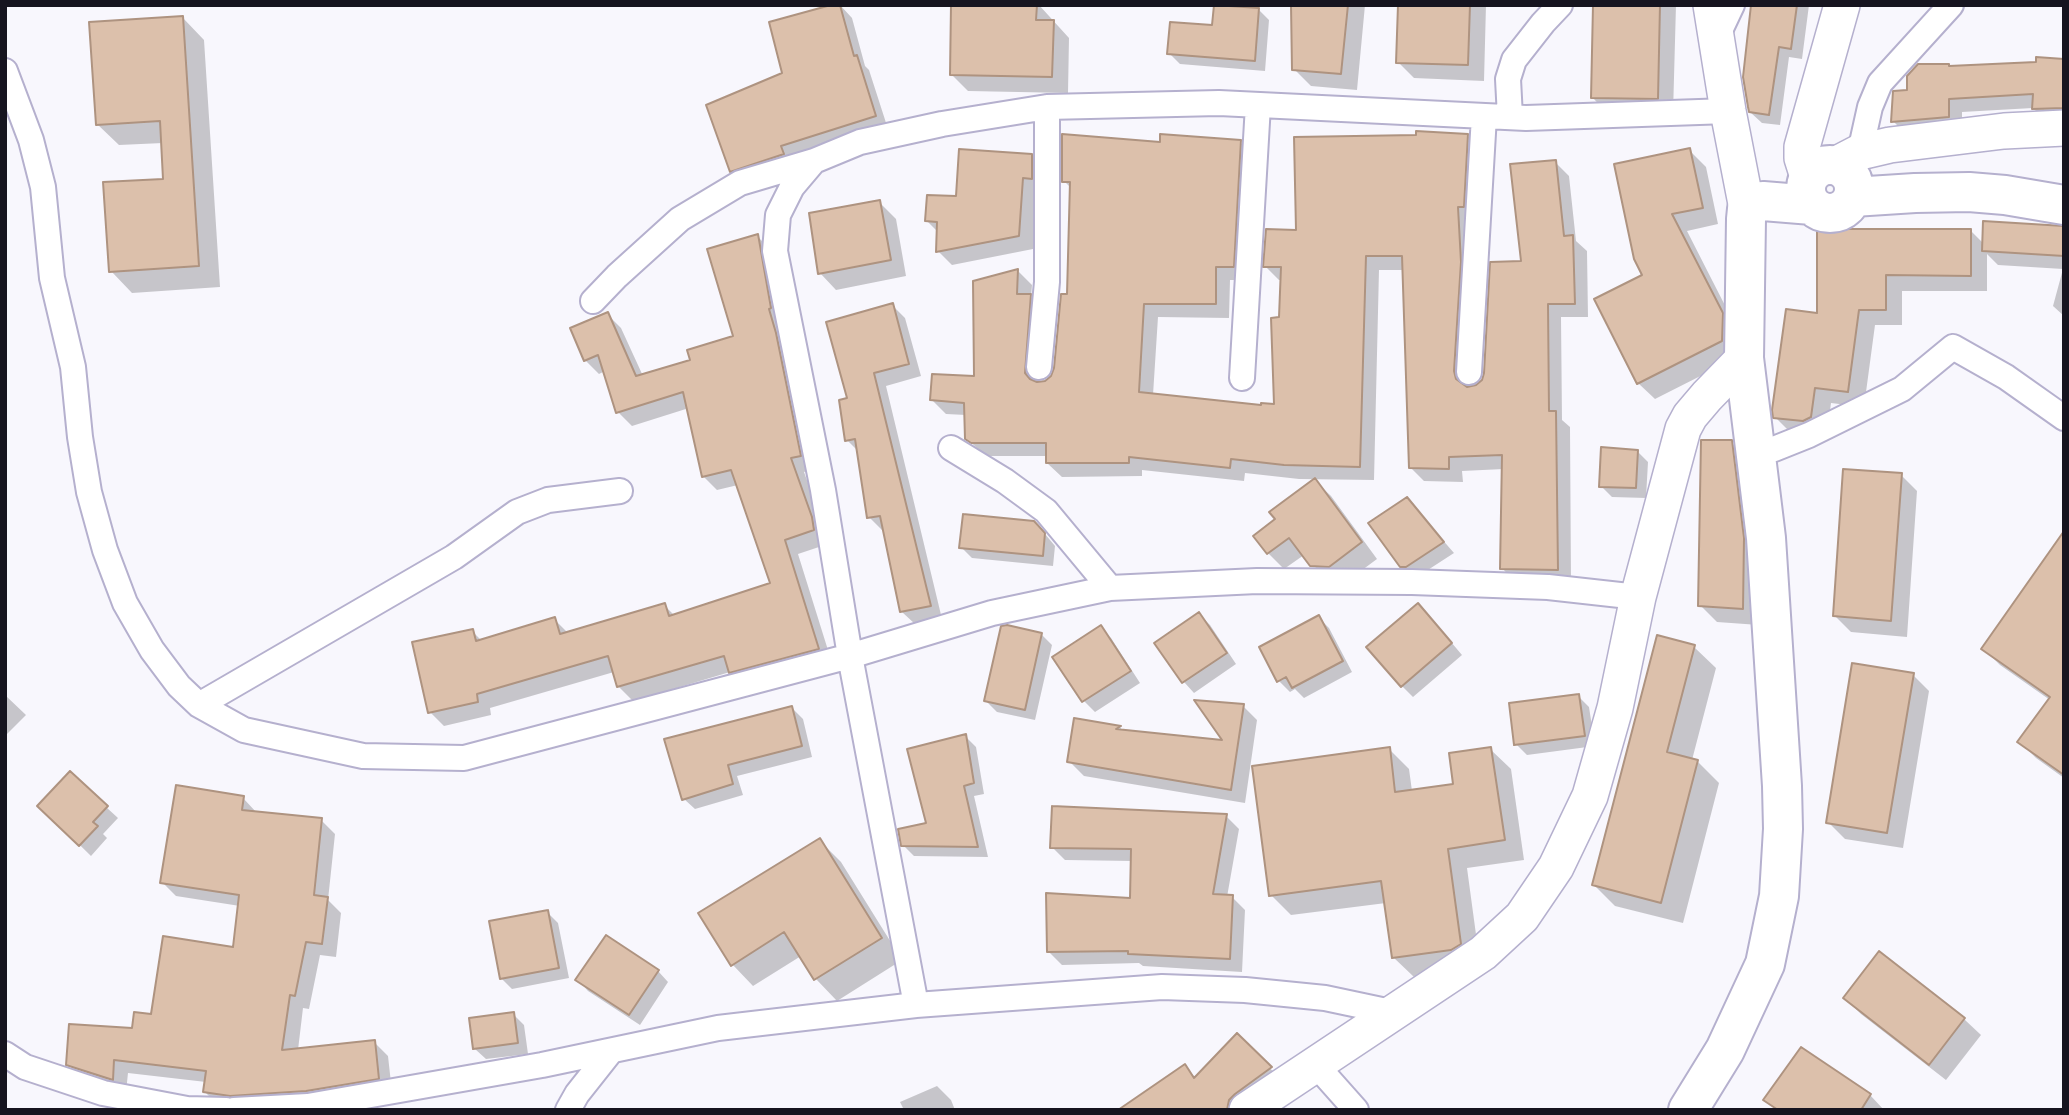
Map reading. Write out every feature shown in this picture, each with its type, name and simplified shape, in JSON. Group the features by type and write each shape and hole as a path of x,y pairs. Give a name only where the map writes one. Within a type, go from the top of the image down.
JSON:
{"main road":[{"path":"1688,1110 1725,1049 1765,964 1779,896 1783,829 1782,786 1766,538 1745,358 1747,209 1753,203 1833,179 1915,193 1969,192 2064,205"}],"street":[{"path":"1510,117 1508,79 1514,60 1560,5"},
{"path":"1732,5 1714,22 1747,209"},
{"path":"1833,179 1802,158 1802,147 1842,5"},
{"path":"1833,179 1880,83 1951,5"},
{"path":"5,71 31,140 43,187 52,278 73,367 89,492 105,550 125,603 152,650 179,686 199,705 243,730 363,756 464,758 850,656 992,613 1110,588 1257,581 1412,582 1548,587 1639,597"},
{"path":"593,301 680,219 740,183 814,161 860,142 942,124 1047,107 1219,103 1510,117 1728,111"},
{"path":"1242,378 1258,105"},
{"path":"1039,367 1047,282 1047,107"},
{"path":"1469,372 1483,116"},
{"path":"1833,179 1914,141 2004,131 2064,128"},
{"path":"814,161 792,187 778,215 775,251 823,490 850,656 916,1005"},
{"path":"1755,449 1774,449 1809,435 1902,388 1953,347 2006,377 2064,418"},
{"path":"1247,1110 1493,944 1522,917 1556,867 1590,796 1615,708 1639,597 1683,429 1707,396 1745,358"},
{"path":"951,448 1005,481 1046,511 1110,588"},
{"path":"199,705 444,563 517,512 548,500 620,491"},
{"path":"234,1110 308,1106 611,1051 718,1028 916,1005 1162,987 1245,990 1325,998 1391,1012"},
{"path":"578,1104 611,1051"},
{"path":"5,1054 25,1067 103,1093 118,1103 226,1110"},
{"path":"1315,1065 1356,1110"}],"building":[{"path":"840,5 854,56 857,55 876,116 781,146 784,154 730,172 706,105 782,73 769,22"},
{"path":"951,5 1037,5 1036,20 1054,20 1052,77 950,75"},
{"path":"1214,5 1259,8 1255,61 1167,54 1170,22 1212,25"},
{"path":"1291,5 1348,5 1341,74 1292,70"},
{"path":"1398,5 1470,5 1468,65 1396,63"},
{"path":"1593,5 1660,5 1658,99 1591,98"},
{"path":"1751,5 1797,5 1791,49 1779,47 1769,115 1749,112 1743,77"},
{"path":"183,16 199,266 109,272 103,182 163,179 160,121 96,125 89,22"},
{"path":"2036,57 2064,59 2064,108 2032,109 2033,94 1949,99 1949,117 1891,122 1893,91 1907,90 1907,76 1918,64 1949,66 2036,62"},
{"path":"1416,131 1468,134 1464,207 1458,207 1461,262 1454,371 1456,379 1467,387 1476,385 1482,380 1484,373 1490,262 1521,261 1510,164 1556,160 1564,236 1573,235 1575,304 1548,304 1549,411 1556,411 1558,570 1500,569 1502,455 1449,457 1449,469 1409,468 1402,256 1366,256 1360,467 1284,465 1231,459 1230,468 1129,457 1129,463 1046,463 1046,443 971,443 965,439 964,403 930,400 932,374 974,376 973,281 1018,269 1017,294 1031,294 1025,373 1037,382 1045,381 1051,376 1061,294 1067,294 1070,182 1062,182 1062,134 1160,142 1160,134 1241,140 1234,267 1216,267 1216,304 1144,304 1139,392 1261,405 1274,404 1271,318 1279,317 1281,267 1263,267 1266,229 1296,230 1294,137 1416,135"},
{"path":"1690,148 1703,208 1672,214 1723,313 1722,341 1637,384 1594,299 1642,275 1634,259 1614,164"},
{"path":"959,149 1032,154 1032,179 1023,178 1019,236 936,252 937,222 925,221 927,195 956,196"},
{"path":"880,200 891,260 818,274 809,213"},
{"path":"1983,221 2064,226 2064,256 1982,251"},
{"path":"1817,229 1971,229 1971,276 1886,275 1886,310 1859,310 1848,392 1815,388 1811,417 1803,421 1773,418 1786,309 1817,313"},
{"path":"758,234 771,308 769,309 801,456 791,458 814,530 785,540 819,649 729,673 724,656 617,687 608,656 477,694 478,702 428,713 412,642 473,629 476,641 555,617 560,634 665,603 669,616 770,583 731,470 702,477 683,392 616,413 598,355 584,361 570,328 608,312 636,376 690,360 687,350 733,336 707,249"},
{"path":"893,303 909,364 874,373 931,606 900,612 880,516 867,518 855,439 845,441 839,400 847,398 826,322"},
{"path":"1701,440 1732,440 1744,538 1743,609 1698,606"},
{"path":"1601,447 1638,450 1636,488 1599,487"},
{"path":"1843,469 1902,473 1891,621 1833,616"},
{"path":"1315,478 1362,542 1329,567 1310,566 1289,538 1267,554 1253,536 1275,519 1269,512"},
{"path":"1407,497 1444,542 1406,567 1400,567 1368,523"},
{"path":"963,514 1034,521 1045,533 1043,556 959,548"},
{"path":"2064,531 2064,775 2017,742 2050,697 1981,649"},
{"path":"1418,603 1452,643 1401,687 1366,647"},
{"path":"1199,612 1227,653 1182,683 1154,643"},
{"path":"1319,615 1343,661 1292,688 1286,677 1277,682 1259,647"},
{"path":"1101,625 1131,671 1082,702 1052,657"},
{"path":"1001,626 1042,633 1025,710 984,701"},
{"path":"1657,635 1695,645 1667,752 1698,760 1661,903 1592,885"},
{"path":"1852,663 1914,673 1887,833 1826,823"},
{"path":"1579,694 1585,736 1514,745 1509,703"},
{"path":"1194,700 1244,704 1231,790 1067,762 1074,718 1121,726 1116,729 1222,740"},
{"path":"792,706 802,746 728,765 733,784 682,800 664,739"},
{"path":"966,734 974,783 964,786 978,847 901,846 898,829 926,823 907,749"},
{"path":"1390,747 1395,792 1453,784 1449,753 1491,747 1505,840 1448,849 1461,944 1451,950 1392,958 1381,881 1269,896 1252,766"},
{"path":"70,771 108,806 93,822 98,826 79,846 37,806"},
{"path":"176,785 244,796 242,810 322,818 314,895 328,897 322,944 306,942 295,996 290,995 282,1050 375,1040 379,1079 306,1091 230,1096 203,1092 206,1071 114,1060 113,1080 66,1065 69,1024 132,1028 134,1012 151,1014 163,936 233,947 239,895 160,883"},
{"path":"1052,806 1227,814 1213,894 1233,895 1230,959 1128,954 1128,951 1047,952 1046,893 1130,898 1131,849 1050,848"},
{"path":"820,838 882,938 814,980 784,932 731,966 698,913"},
{"path":"548,910 559,968 500,979 489,921"},
{"path":"606,935 659,970 629,1015 575,980"},
{"path":"1879,951 1965,1018 1929,1065 1843,998"},
{"path":"514,1012 518,1043 473,1049 469,1018"},
{"path":"1237,1033 1272,1067 1235,1094 1229,1100 1227,1110 1118,1110 1185,1064 1194,1078"},
{"path":"1801,1047 1871,1094 1861,1110 1778,1110 1763,1100"}]}
